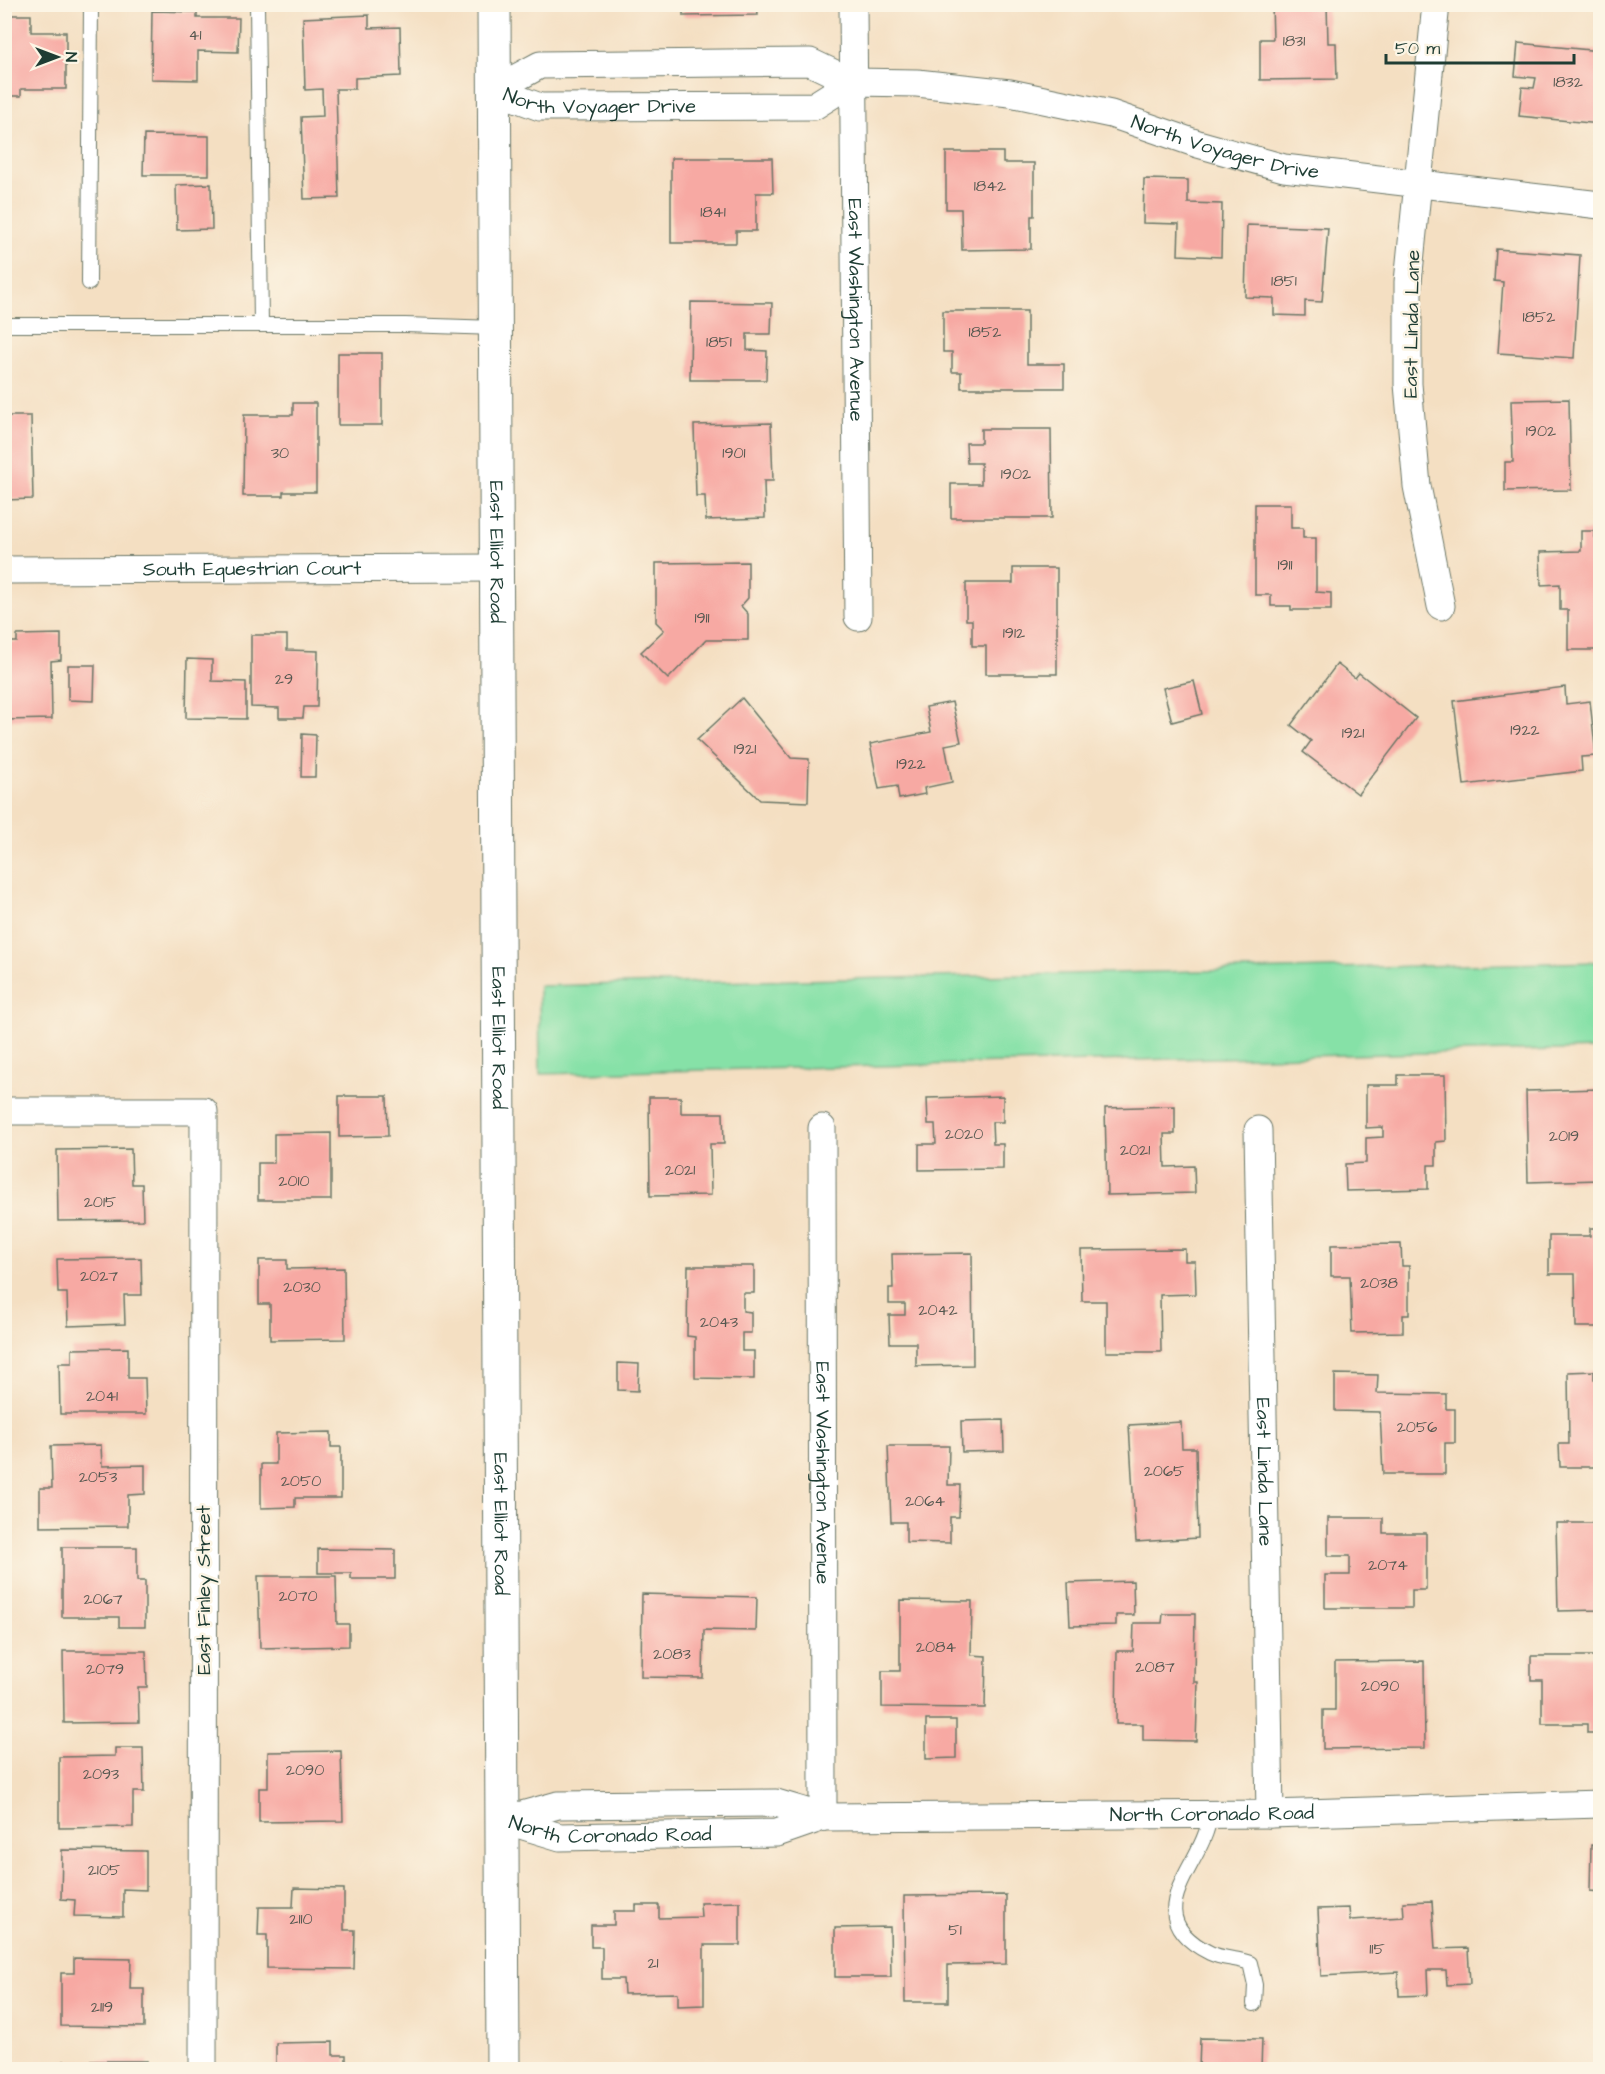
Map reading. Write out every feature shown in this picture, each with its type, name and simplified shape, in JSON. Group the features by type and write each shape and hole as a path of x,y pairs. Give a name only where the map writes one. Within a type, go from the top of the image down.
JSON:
{"main road":[{"name":"East Elliot Road","path":"494,4 504,1820 503,2070"}],"street":[{"name":"East Washington Avenue","path":"853,4 858,617"},
{"name":"East Linda Lane","path":"1436,4 1420,183 1408,282 1408,384 1417,486 1441,606"},
{"name":"North Voyager Drive","path":"494,90 540,65 810,62 852,82 917,83 1010,93 1111,114 1198,144 1284,168 1600,205"},
{"name":"North Voyager Drive","path":"494,90 540,107 814,106 852,82"},
{"name":"South Equestrian Court","path":"4,570 497,568"},
{"name":"East Finley Street","path":"4,1111 204,1111 203,2070"},
{"name":"East Washington Avenue","path":"822,1128 823,1817"},
{"name":"East Linda Lane","path":"1258,1130 1270,1814"},
{"name":"North Coronado Road","path":"504,1820 560,1838 777,1833 823,1817 1270,1814 1600,1804"}],"lane":[{"path":"89,283 91,4"},
{"path":"257,4 261,325"},
{"path":"4,325 496,328"},
{"path":"1210,1815 1208,1832 1183,1876 1173,1900 1176,1921 1185,1933 1206,1951 1250,1963 1255,1985 1254,2004"}],"green space":[{"path":"1600,962 1600,1049 540,1074 539,986"}],"building":[{"path":"1272,4 1327,4 1328,43 1336,43 1337,79 1260,80 1260,39 1273,39"},
{"path":"683,5 757,5 758,15 683,16"},
{"path":"152,11 197,12 197,18 239,18 238,52 198,51 198,80 151,79"},
{"path":"4,15 31,15 31,32 66,32 66,89 21,89 21,96 4,96"},
{"path":"369,15 369,28 400,27 401,76 355,78 355,89 336,89 339,198 304,199 301,117 323,116 322,89 305,90 303,18"},
{"path":"1518,43 1600,51 1600,124 1519,116 1522,87 1534,88 1536,78 1515,76"},
{"path":"144,135 209,136 209,175 143,175"},
{"path":"946,152 1003,152 1003,163 1034,163 1034,216 1031,216 1031,249 962,250 961,209 946,209"},
{"path":"671,158 772,158 773,193 756,193 756,231 736,231 736,243 671,243"},
{"path":"1144,179 1188,180 1188,203 1222,204 1221,257 1178,255 1179,224 1143,223"},
{"path":"211,184 212,229 177,230 176,185"},
{"path":"1247,225 1328,228 1322,302 1305,301 1305,316 1274,315 1274,298 1245,297"},
{"path":"1496,249 1580,255 1574,358 1498,353 1503,282 1494,281"},
{"path":"691,302 772,303 771,334 747,334 747,350 767,351 766,380 690,380"},
{"path":"943,311 1027,311 1027,364 1064,364 1064,388 961,388 961,372 952,372 952,352 943,352"},
{"path":"338,353 382,353 382,425 338,425"},
{"path":"1569,399 1571,490 1505,491 1505,462 1513,462 1511,400"},
{"path":"293,403 316,403 316,492 283,492 283,496 243,496 244,415 293,415"},
{"path":"4,416 31,416 33,499 4,500"},
{"path":"771,423 773,481 764,481 765,518 706,520 705,496 696,496 694,425"},
{"path":"981,429 1051,429 1052,518 951,518 951,484 981,484 981,463 967,463 966,443 981,443"},
{"path":"1255,504 1291,504 1291,528 1303,528 1303,538 1316,538 1316,592 1331,593 1331,610 1291,610 1291,606 1271,606 1271,595 1255,595"},
{"path":"1581,531 1594,531 1594,537 1600,537 1600,650 1568,650 1568,610 1560,610 1560,584 1541,585 1540,552 1581,551"},
{"path":"748,562 748,598 741,606 748,614 748,640 706,640 668,679 641,652 664,630 656,622 656,563"},
{"path":"1013,568 1057,568 1057,674 986,674 986,646 972,646 972,620 966,620 966,583 1013,583"},
{"path":"61,634 61,660 51,661 52,719 4,720 4,642 17,642 17,635"},
{"path":"251,635 287,635 287,650 318,651 317,707 304,707 303,718 279,718 279,708 251,707"},
{"path":"187,659 212,660 212,681 246,682 246,719 186,718"},
{"path":"1337,664 1355,678 1359,673 1416,718 1358,794 1303,752 1311,741 1291,725"},
{"path":"68,665 95,665 94,701 68,700"},
{"path":"1194,681 1202,714 1172,722 1163,688"},
{"path":"1565,687 1566,704 1590,701 1596,756 1581,757 1582,771 1464,785 1454,701"},
{"path":"742,698 791,758 809,759 808,802 760,800 697,740"},
{"path":"952,702 961,742 945,745 952,782 924,788 925,794 899,799 897,786 879,789 870,744 931,732 926,707"},
{"path":"302,734 316,735 315,777 301,777"},
{"path":"1398,1075 1445,1075 1446,1141 1436,1142 1436,1165 1428,1165 1428,1189 1346,1191 1345,1164 1366,1163 1366,1138 1383,1137 1383,1127 1366,1128 1366,1085 1398,1085"},
{"path":"1600,1089 1600,1180 1528,1182 1526,1091"},
{"path":"339,1096 387,1096 388,1136 339,1137"},
{"path":"1003,1096 1003,1122 992,1122 993,1144 1003,1144 1003,1169 919,1170 919,1144 936,1144 935,1124 928,1124 927,1098"},
{"path":"649,1097 681,1097 681,1113 723,1113 724,1144 710,1144 711,1195 650,1196"},
{"path":"1175,1106 1175,1134 1164,1134 1165,1167 1194,1166 1195,1193 1107,1195 1105,1108"},
{"path":"331,1133 331,1200 258,1200 258,1163 274,1163 274,1134"},
{"path":"131,1149 132,1184 142,1184 143,1220 58,1221 57,1150"},
{"path":"1590,1228 1600,1228 1600,1327 1576,1327 1575,1274 1549,1274 1549,1236 1590,1236"},
{"path":"1401,1244 1402,1266 1409,1266 1409,1315 1403,1315 1403,1332 1352,1333 1350,1276 1331,1276 1331,1245"},
{"path":"1185,1249 1185,1261 1195,1261 1196,1294 1160,1295 1161,1352 1106,1352 1106,1301 1082,1301 1081,1250"},
{"path":"972,1253 973,1365 916,1366 916,1343 890,1343 889,1315 905,1315 905,1304 889,1304 889,1288 893,1288 892,1254"},
{"path":"141,1258 142,1295 124,1295 125,1324 68,1326 67,1293 58,1293 57,1259"},
{"path":"259,1260 287,1260 287,1269 344,1268 345,1339 270,1340 270,1304 259,1304"},
{"path":"688,1266 754,1266 754,1293 743,1293 743,1311 751,1312 751,1333 742,1333 742,1351 754,1351 754,1379 695,1378 695,1337 687,1336"},
{"path":"128,1348 128,1378 145,1378 146,1414 60,1414 59,1363 72,1363 72,1349"},
{"path":"618,1363 639,1364 638,1391 618,1390"},
{"path":"1594,1371 1594,1379 1600,1379 1600,1467 1560,1467 1559,1444 1569,1444 1568,1372"},
{"path":"1335,1374 1378,1375 1377,1393 1446,1394 1446,1409 1455,1409 1455,1443 1445,1443 1445,1474 1383,1474 1380,1412 1335,1411"},
{"path":"1003,1420 1004,1451 962,1452 961,1421"},
{"path":"1181,1422 1182,1448 1196,1448 1198,1538 1136,1542 1129,1425"},
{"path":"331,1432 331,1447 341,1447 341,1498 295,1498 295,1507 261,1508 261,1464 276,1464 276,1433"},
{"path":"101,1445 102,1466 145,1465 145,1494 128,1495 128,1526 40,1527 40,1488 52,1488 51,1446"},
{"path":"888,1446 949,1446 948,1485 960,1485 959,1517 950,1517 950,1543 906,1542 906,1522 891,1522"},
{"path":"1328,1518 1383,1518 1383,1533 1426,1533 1426,1590 1412,1590 1412,1608 1325,1608 1325,1575 1350,1575 1350,1556 1328,1556"},
{"path":"1556,1523 1600,1523 1600,1610 1558,1611"},
{"path":"62,1547 137,1547 137,1581 145,1581 145,1627 119,1627 119,1617 62,1617"},
{"path":"318,1549 395,1550 395,1579 351,1579 351,1573 318,1573"},
{"path":"258,1576 336,1576 337,1624 349,1624 349,1646 260,1648"},
{"path":"1133,1581 1134,1615 1116,1615 1116,1625 1070,1626 1068,1583"},
{"path":"642,1594 757,1597 756,1631 704,1630 703,1678 641,1677"},
{"path":"900,1600 972,1601 971,1655 986,1656 985,1708 882,1707 882,1671 900,1671"},
{"path":"1163,1614 1195,1614 1194,1682 1198,1682 1196,1741 1143,1740 1143,1724 1116,1724 1117,1651 1133,1651 1134,1623 1162,1623"},
{"path":"63,1651 146,1651 147,1687 138,1687 139,1722 64,1723"},
{"path":"1531,1656 1600,1656 1600,1733 1587,1733 1587,1724 1542,1724 1542,1680 1531,1680"},
{"path":"1424,1661 1425,1748 1323,1749 1323,1710 1335,1710 1335,1662"},
{"path":"926,1720 956,1720 956,1758 926,1759"},
{"path":"115,1748 143,1748 144,1792 133,1792 133,1827 59,1828 59,1757 115,1756"},
{"path":"341,1751 343,1821 259,1822 259,1788 268,1788 268,1752"},
{"path":"1591,1845 1600,1846 1600,1892 1590,1891"},
{"path":"62,1850 146,1851 146,1890 123,1889 123,1917 74,1916 75,1900 61,1899"},
{"path":"294,1888 344,1889 344,1930 355,1930 354,1969 267,1968 267,1935 258,1935 259,1907 293,1907"},
{"path":"1006,1895 1006,1964 948,1965 948,2002 905,2002 904,1896"},
{"path":"1432,1901 1435,1949 1468,1948 1470,1984 1447,1985 1446,1970 1427,1970 1428,1995 1399,1996 1398,1972 1321,1976 1318,1909 1349,1908 1350,1920 1404,1917 1403,1902"},
{"path":"740,1902 740,1945 704,1945 704,2005 678,2006 678,1993 624,1994 623,1979 602,1979 602,1947 591,1947 591,1925 614,1925 614,1911 636,1911 636,1905 659,1905 659,1918 701,1917 700,1903"},
{"path":"890,1927 891,1977 835,1977 835,1928"},
{"path":"74,1958 131,1959 130,1989 144,1989 144,2027 61,2026 61,1973 74,1973"},
{"path":"1200,2038 1262,2039 1261,2070 1199,2070"},
{"path":"333,2042 333,2055 346,2055 346,2070 276,2070 276,2043"},
{"path":"64,2061 147,2061 147,2070 64,2070"}]}
